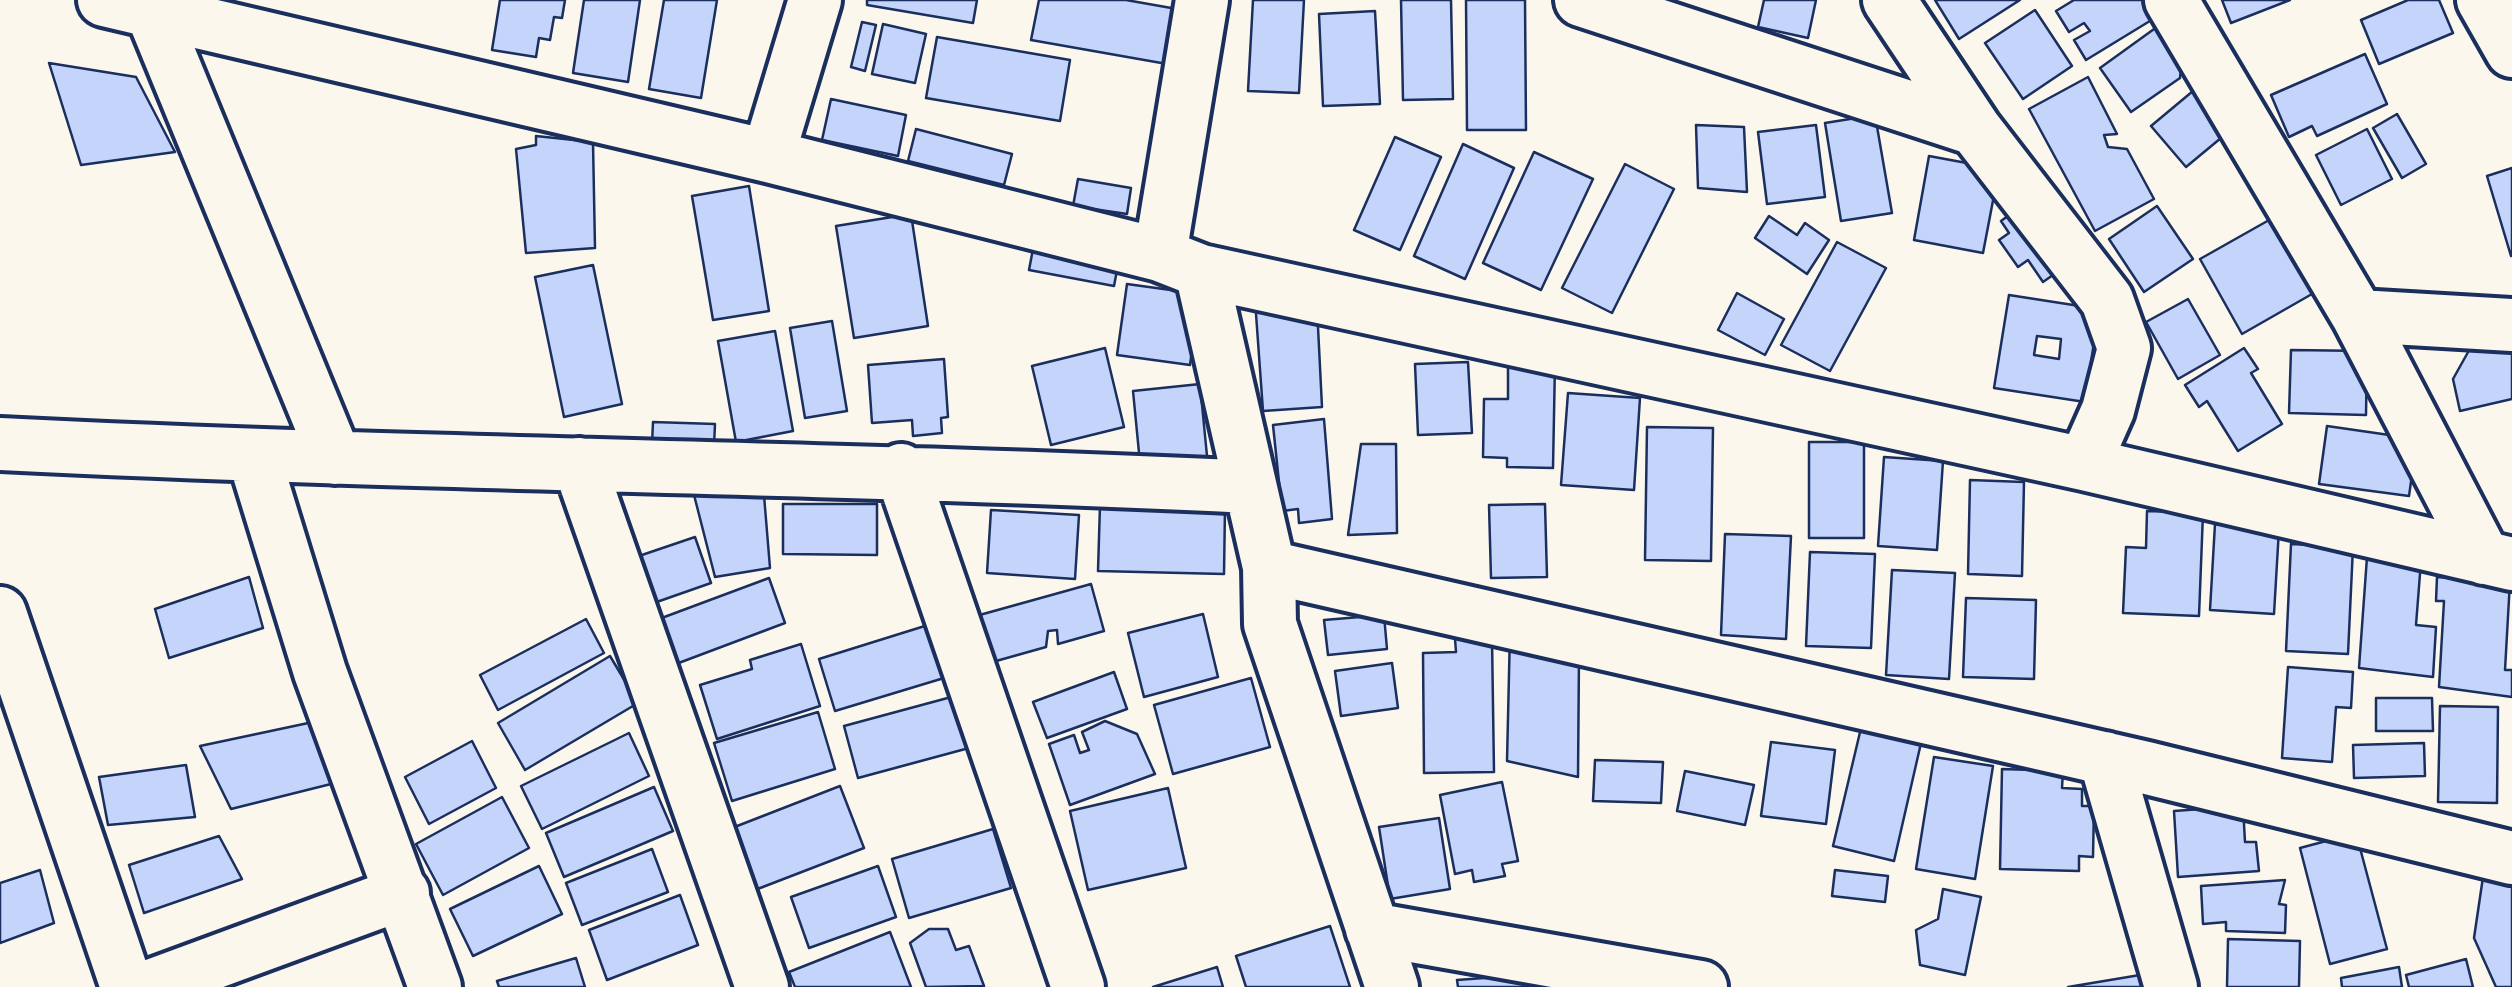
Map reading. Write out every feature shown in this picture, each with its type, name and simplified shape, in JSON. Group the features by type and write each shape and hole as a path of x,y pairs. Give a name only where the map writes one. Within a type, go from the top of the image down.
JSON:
{"street":[{"path":"768,156 815,0"},
{"path":"1202,0 1181,263 1250,487 1269,567 1270,624 1392,987"},
{"path":"1580,0 1974,130"},
{"path":"1889,0 1974,130 2107,300 2124,348 2108,410 2084,464"},
{"path":"2171,0 2498,561"},
{"path":"2482,0 2512,51"},
{"path":"128,5 768,156 1181,263 2084,464 2498,561"},
{"path":"128,5 336,458"},
{"path":"2358,316 2512,325"},
{"path":"0,444 254,457 901,470 1250,487"},
{"path":"254,457 320,672 434,987"},
{"path":"578,464 762,987"},
{"path":"901,470 1062,983"},
{"path":"1269,567 2105,758 2512,858"},
{"path":"0,613 127,987"},
{"path":"2105,758 2171,987"},
{"path":"148,987 403,893"},
{"path":"1372,928 1700,987"}],"building":[{"path":"500,0 565,0 562,18 554,17 550,40 539,38 536,57 492,50"},
{"path":"584,0 640,0 628,82 573,73"},
{"path":"664,0 717,0 701,98 649,89"},
{"path":"867,0 977,0 973,23 867,5"},
{"path":"1039,0 1126,0 1177,9 1167,64 1031,40"},
{"path":"1253,0 1304,0 1299,93 1248,91"},
{"path":"1401,0 1451,0 1453,99 1403,100"},
{"path":"1466,0 1525,0 1526,130 1467,130"},
{"path":"1764,0 1816,0 1808,38 1758,27"},
{"path":"1935,0 2020,0 1959,39"},
{"path":"2074,0 2156,0 2163,13 2086,60 2074,40 2090,31 2084,23 2069,32 2056,11"},
{"path":"2222,0 2290,0 2231,23"},
{"path":"2408,0 2439,0 2453,33 2379,64 2361,20"},
{"path":"2035,10 2072,66 2023,99 1985,43"},
{"path":"1375,11 1380,104 1323,106 1319,14"},
{"path":"862,22 876,25 865,71 851,67"},
{"path":"883,24 926,34 915,83 872,74"},
{"path":"2161,24 2183,51 2180,78 2131,112 2100,68"},
{"path":"937,37 1070,60 1060,121 926,98"},
{"path":"2365,54 2387,104 2317,136 2312,126 2289,137 2271,95"},
{"path":"49,63 136,77 175,152 81,165"},
{"path":"2088,77 2117,134 2104,135 2108,147 2127,149 2154,199 2095,231 2029,109"},
{"path":"2193,91 2227,133 2186,167 2151,126"},
{"path":"831,99 906,115 898,156 822,140"},
{"path":"2397,114 2426,164 2402,178 2373,128"},
{"path":"1875,115 1892,213 1841,221 1825,123"},
{"path":"1696,125 1744,127 1747,192 1698,188"},
{"path":"1816,125 1825,197 1767,204 1758,132"},
{"path":"916,129 1012,154 1004,185 908,161"},
{"path":"2367,129 2392,179 2341,205 2316,155"},
{"path":"536,136 593,142 595,248 526,253 516,149 536,145"},
{"path":"1395,137 1441,157 1400,250 1354,230"},
{"path":"1463,144 1514,168 1465,279 1414,256"},
{"path":"1534,152 1593,179 1541,290 1483,263"},
{"path":"1929,156 1999,169 1983,253 1914,240"},
{"path":"1625,164 1674,189 1612,313 1562,288"},
{"path":"2512,168 2512,256 2511,256 2487,176"},
{"path":"1078,179 1131,188 1127,214 1073,206"},
{"path":"749,186 769,311 713,320 692,196"},
{"path":"2157,206 2193,259 2144,292 2109,239"},
{"path":"2020,207 2063,268 2043,282 2028,260 2018,267 1999,240 2009,233 2001,221"},
{"path":"911,214 928,326 854,338 836,226"},
{"path":"2278,215 2319,290 2242,334 2200,259"},
{"path":"1769,216 1797,235 1805,223 1829,240 1807,274 1755,238"},
{"path":"1837,242 1886,268 1830,371 1781,345"},
{"path":"1033,249 1118,265 1114,286 1029,270"},
{"path":"593,265 622,404 564,417 535,277"},
{"path":"1127,284 1200,294 1190,365 1117,355"},
{"path":"1737,293 1784,319 1765,355 1718,330"},
{"path":"2009,295 2099,309 2085,402 1994,388","holes":["2037,336 2061,339 2059,359 2034,355"]},
{"path":"2188,299 2220,355 2178,379 2146,322"},
{"path":"1255,300 1317,307 1322,407 1263,411"},
{"path":"832,321 847,411 805,418 790,328"},
{"path":"775,331 793,431 736,442 718,341"},
{"path":"2512,335 2512,399 2460,411 2453,379 2472,345"},
{"path":"1105,348 1124,427 1051,445 1032,366"},
{"path":"2244,348 2258,369 2251,373 2282,424 2238,451 2207,401 2199,407 2185,385"},
{"path":"2291,350 2367,351 2366,415 2289,413"},
{"path":"944,359 948,417 941,418 942,433 913,436 912,420 872,423 868,365"},
{"path":"1468,362 1472,433 1418,435 1415,364"},
{"path":"1508,362 1555,363 1553,468 1507,467 1507,458 1483,457 1484,399 1508,399"},
{"path":"1200,384 1207,456 1140,463 1133,391"},
{"path":"1568,393 1640,398 1634,490 1561,485"},
{"path":"1324,419 1332,519 1299,523 1298,509 1282,511 1273,425"},
{"path":"653,422 715,424 714,446 652,444"},
{"path":"2327,426 2417,439 2409,496 2319,484"},
{"path":"1647,427 1713,428 1711,561 1645,560"},
{"path":"1809,442 1864,442 1864,538 1809,538"},
{"path":"1361,444 1396,444 1397,533 1348,535"},
{"path":"1884,457 1943,461 1937,550 1878,546"},
{"path":"1970,480 2024,482 2022,576 1968,574"},
{"path":"763,483 770,568 715,577 693,491"},
{"path":"783,504 877,504 877,555 783,554"},
{"path":"1545,504 1547,577 1491,578 1489,505"},
{"path":"1100,505 1225,508 1224,574 1098,571"},
{"path":"991,510 1079,515 1075,579 987,573"},
{"path":"2147,511 2203,513 2199,616 2123,613 2126,547 2146,548"},
{"path":"2215,524 2279,529 2274,614 2210,610"},
{"path":"1725,534 1791,536 1786,639 1721,635"},
{"path":"695,537 711,583 651,604 636,557"},
{"path":"2291,544 2353,547 2348,654 2286,651"},
{"path":"1810,552 1875,554 1871,648 1806,646"},
{"path":"2367,557 2421,561 2416,625 2436,627 2433,677 2359,668"},
{"path":"1892,570 1955,573 1949,679 1886,675"},
{"path":"249,577 263,628 169,658 155,609"},
{"path":"2437,577 2510,581 2505,670 2512,670 2512,697 2439,687 2444,601 2436,601"},
{"path":"769,578 785,623 676,664 659,619"},
{"path":"1091,584 1104,631 1058,644 1057,630 1048,631 1046,647 989,663 976,616"},
{"path":"1966,598 2036,600 2034,679 1963,677"},
{"path":"1203,614 1218,677 1144,697 1128,633"},
{"path":"1384,615 1387,649 1328,655 1324,620"},
{"path":"586,619 604,653 498,710 480,675"},
{"path":"928,625 944,678 835,711 819,659"},
{"path":"1510,631 1579,655 1578,777 1507,761"},
{"path":"1492,638 1494,772 1424,773 1423,653 1456,652 1455,639"},
{"path":"801,644 820,706 717,739 700,685 752,669 750,660"},
{"path":"610,656 638,703 525,770 498,723"},
{"path":"1392,663 1398,708 1341,716 1335,671"},
{"path":"2288,667 2353,672 2351,708 2336,707 2332,762 2282,758"},
{"path":"1114,672 1127,709 1047,738 1033,702"},
{"path":"1251,678 1270,747 1173,774 1154,705"},
{"path":"955,696 969,748 858,778 844,726"},
{"path":"2376,698 2432,698 2433,731 2376,731"},
{"path":"2440,706 2498,707 2497,803 2438,802"},
{"path":"818,712 835,769 732,801 714,743"},
{"path":"1105,721 1137,734 1155,774 1070,805 1049,744 1074,735 1080,753 1089,750 1082,732"},
{"path":"313,722 331,784 231,809 200,746"},
{"path":"1861,728 1921,743 1894,861 1833,846"},
{"path":"629,733 649,776 542,829 521,786"},
{"path":"472,741 496,788 429,824 405,777"},
{"path":"1771,742 1835,750 1826,824 1761,816"},
{"path":"2424,743 2425,776 2354,778 2353,745"},
{"path":"1934,757 1993,766 1975,879 1916,869"},
{"path":"1595,760 1663,762 1661,803 1593,801"},
{"path":"186,765 195,817 108,825 99,777"},
{"path":"2002,769 2063,771 2062,788 2082,789 2082,806 2094,806 2093,857 2079,856 2079,871 2000,869"},
{"path":"1685,771 1754,785 1745,825 1677,811"},
{"path":"1502,782 1518,861 1502,864 1505,876 1474,882 1472,870 1455,874 1440,795"},
{"path":"840,786 864,848 755,890 732,828"},
{"path":"654,787 673,831 564,877 546,833"},
{"path":"1168,788 1186,868 1088,890 1070,811"},
{"path":"502,797 529,848 443,895 416,844"},
{"path":"2243,806 2245,842 2256,842 2259,871 2178,877 2174,811"},
{"path":"1439,818 1450,889 1390,899 1379,827"},
{"path":"993,829 1011,888 909,918 892,859"},
{"path":"2356,833 2387,949 2330,964 2300,848"},
{"path":"219,836 242,879 144,913 129,865"},
{"path":"652,849 668,892 582,925 566,883"},
{"path":"539,866 562,914 473,956 450,909"},
{"path":"878,866 896,917 809,948 791,897"},
{"path":"40,870 54,923 0,943 0,883"},
{"path":"1835,870 1888,876 1885,902 1832,896"},
{"path":"2483,877 2512,879 2512,987 2496,987 2474,938"},
{"path":"2285,880 2279,904 2286,905 2285,933 2226,931 2226,922 2203,924 2201,886"},
{"path":"1943,889 1981,897 1965,975 1920,965 1916,930 1938,919"},
{"path":"680,895 698,945 607,980 589,930"},
{"path":"1330,926 1350,987 1246,987 1236,956"},
{"path":"929,929 948,929 956,950 969,946 984,986 926,987 910,943"},
{"path":"890,932 911,987 795,987 789,972"},
{"path":"2228,939 2300,941 2299,987 2227,987"},
{"path":"576,958 585,987 499,987 497,981"},
{"path":"2466,959 2473,987 2409,987 2406,975"},
{"path":"1217,967 1223,987 1153,987"},
{"path":"2399,967 2402,987 2342,987 2341,978"},
{"path":"2146,974 2149,987 2068,987"},
{"path":"1525,975 1527,987 1458,987 1457,980"}]}
